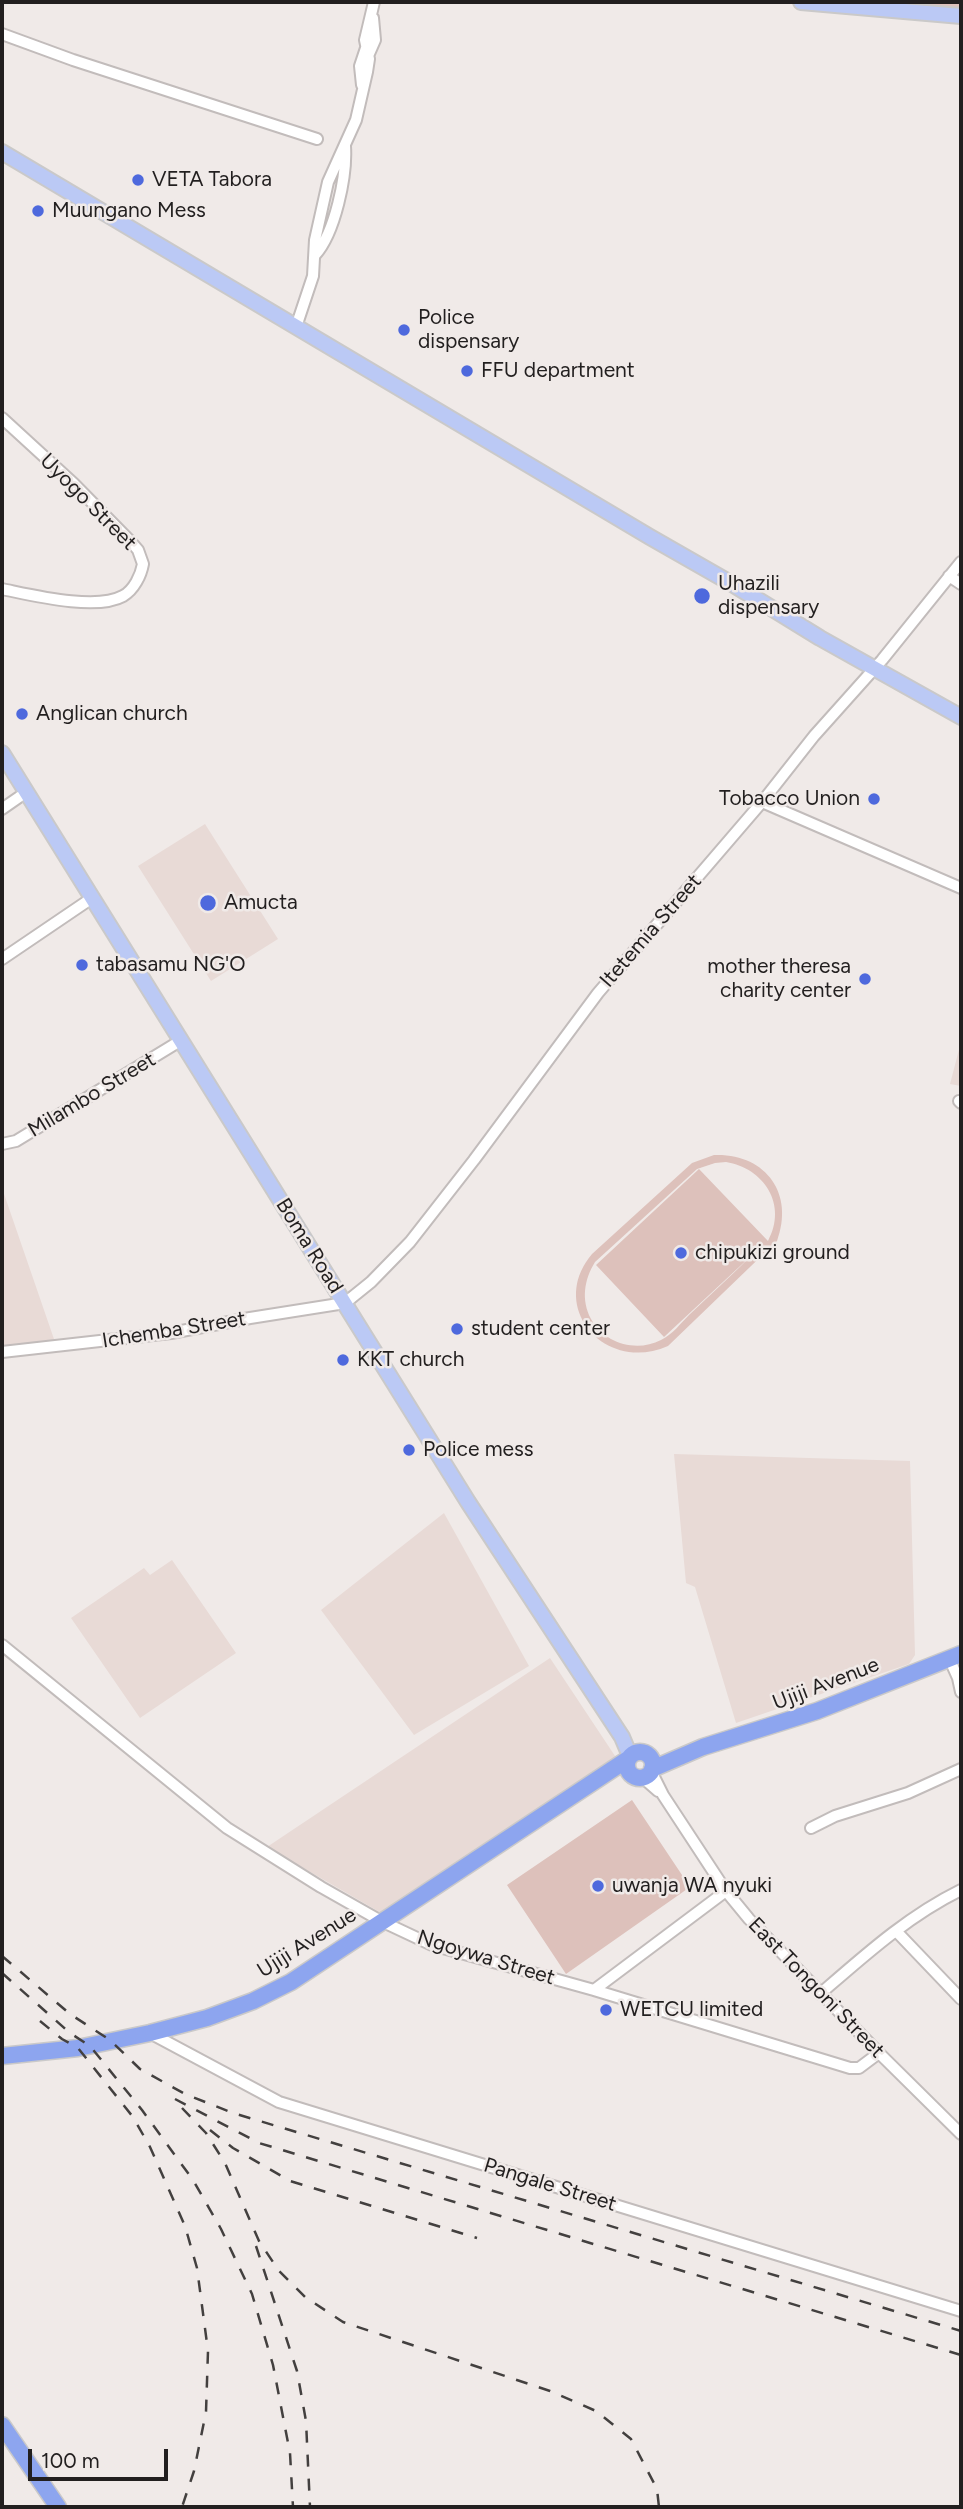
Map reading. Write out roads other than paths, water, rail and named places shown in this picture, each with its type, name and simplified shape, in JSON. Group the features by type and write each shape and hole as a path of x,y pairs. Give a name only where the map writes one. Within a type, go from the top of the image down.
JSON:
{"highway":[{"name":"Ujiji Avenue","path":"2,2056 78,2048 150,2034 207,2018 253,2001 290,1982 599,1778 817,1711 955,1656"},
{"path":"2,2425 58,2507"}],"main road":[{"path":"801,2 961,16"},
{"path":"2,152 650,537 734,584 820,638 961,717"},
{"name":"Boma Road","path":"2,753 468,1502 640,1764"}],"street":[{"path":"296,327 310,288 315,240 328,182 356,120 367,52 375,40 373,5"},
{"path":"2,34 73,61 317,139"},
{"name":"Uyogo Street","path":"2,418 74,484 131,542 144,564 136,582 126,595 112,601 84,601 2,589"},
{"name":"Itetemia Street","path":"345,1303 371,1282 410,1242 598,993 762,802 961,562"},
{"path":"949,576 961,584"},
{"path":"2,809 25,793"},
{"path":"762,802 961,888"},
{"path":"2,958 92,898"},
{"name":"Milambo Street","path":"2,1144 16,1141 180,1041"},
{"name":"Ichemba Street","path":"2,1352 172,1333 345,1303"},
{"name":"Ngoywa Street","path":"2,1645 227,1828 321,1887 381,1921 432,1945 594,1990 850,2068 859,2068 879,2053"},
{"path":"955,1656 961,1692"},
{"name":"East Tongoni Street","path":"640,1764 748,1919 961,2134"},
{"path":"811,1828 835,1816 908,1793 961,1769"},
{"path":"820,1994 896,1931 930,1906 961,1890"},
{"path":"594,1990 726,1891"},
{"path":"896,1931 961,1999"},
{"name":"Pangale Street","path":"150,2034 279,2102 961,2311"}],"railway":[{"path":"2,1956 70,2014 110,2040 140,2069 185,2094 233,2113 961,2331"},
{"path":"2,1973 70,2033 90,2046 142,2110 193,2180 221,2229 252,2294 273,2365 290,2453 293,2507"},
{"path":"40,2021 78,2048 133,2117 150,2147 185,2226 197,2268 208,2351 206,2412 194,2471 182,2507"},
{"path":"175,2099 259,2143 961,2355"},
{"path":"182,2108 206,2133 225,2163 259,2241 279,2271 305,2297 343,2322 550,2391 596,2411 631,2439 657,2489 659,2507"},
{"path":"210,2130 233,2148 290,2181 477,2238"},
{"path":"256,2246 297,2371 306,2421 310,2507"}],"place":[{"name":"VETA Tabora","path":"138,180"},
{"name":"Muungano Mess","path":"38,211"},
{"name":"Police dispensary","path":"404,330"},
{"name":"FFU department","path":"467,371"},
{"name":"Uhazili dispensary","path":"702,596"},
{"name":"Anglican church","path":"22,714"},
{"name":"Tobacco Union","path":"874,799"},
{"name":"Amucta","path":"208,903"},
{"name":"tabasamu NG'O","path":"82,965"},
{"name":"mother theresa charity center","path":"865,979"},
{"name":"chipukizi ground","path":"681,1253"},
{"name":"student center","path":"457,1329"},
{"name":"KKT church","path":"343,1360"},
{"name":"Police mess","path":"409,1450"},
{"name":"uwanja WA nyuki","path":"598,1886"},
{"name":"WETCU limited","path":"606,2010"}]}
